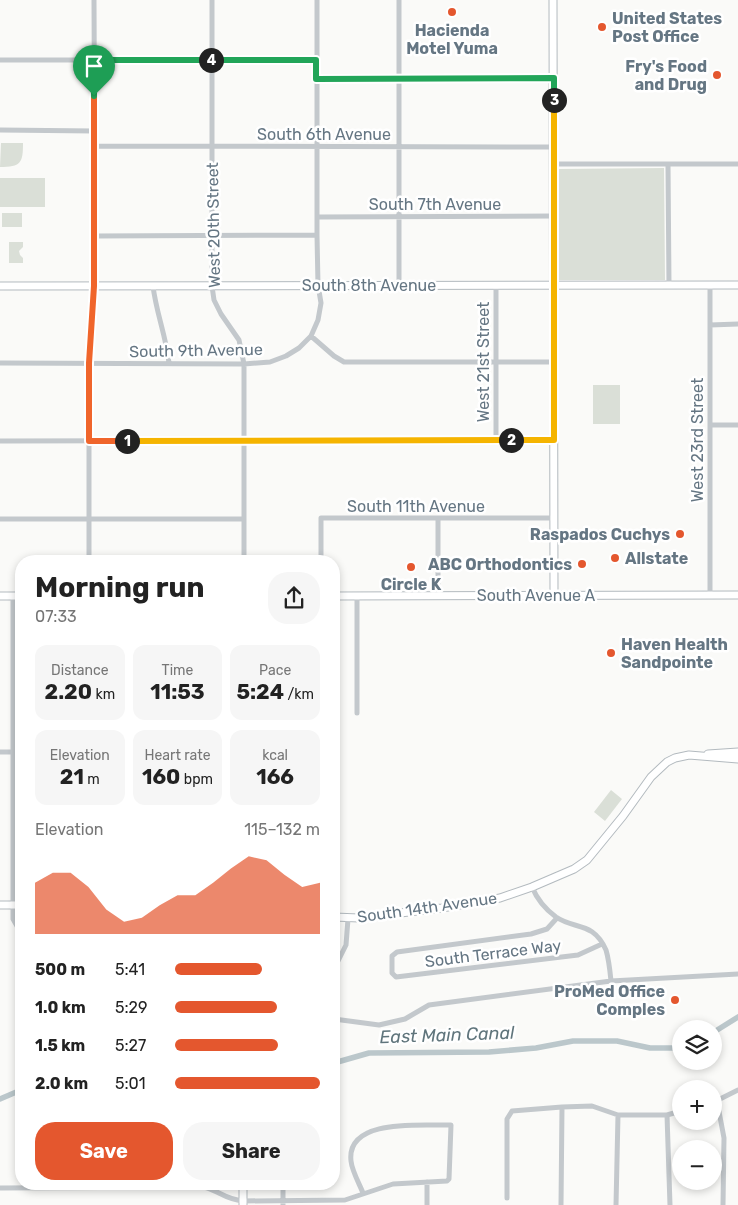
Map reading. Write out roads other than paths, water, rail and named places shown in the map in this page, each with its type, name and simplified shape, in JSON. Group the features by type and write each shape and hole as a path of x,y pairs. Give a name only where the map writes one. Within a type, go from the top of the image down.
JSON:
{"street":[{"path":"89,555 89,363 94,286 94,0"},
{"name":"West 20th Street","path":"212,0 212,286 214,300 239,340 244,364 244,555"},
{"path":"317,0 317,236 318,285 321,303 318,320 311,336 344,362 554,362"},
{"path":"399,0 399,285"},
{"path":"553,0 555,284 554,595"},
{"path":"0,60 316,60"},
{"path":"316,79 554,78"},
{"path":"0,130 94,131"},
{"name":"South 6th Avenue","path":"94,146 554,147"},
{"path":"554,164 738,164"},
{"path":"668,164 669,285"},
{"name":"South 7th Avenue","path":"317,217 554,216"},
{"path":"94,236 317,236"},
{"name":"West 21st Street","path":"496,285 496,440"},
{"name":"West 23rd Street","path":"710,285 710,595"},
{"name":"South 8th Avenue","path":"0,286 738,285"},
{"path":"153,286 155,305 166,343 169,363"},
{"path":"710,324 738,324"},
{"name":"South 9th Avenue","path":"0,363 244,364 270,362 286,356 299,348 311,336"},
{"path":"710,425 738,425"},
{"path":"0,442 554,440"},
{"name":"South 11th Avenue","path":"321,555 321,518 554,518"},
{"path":"438,518 438,596"},
{"path":"0,519 244,519"},
{"name":"South Avenue A","path":"340,596 738,595"},
{"path":"0,596 13,596 13,919 15,922"},
{"path":"357,596 357,712"},
{"path":"0,752 12,752"},
{"path":"705,755 738,752"},
{"name":"South 14th Avenue","path":"340,918 391,915 485,902 532,887 574,869 587,860 623,816 658,768 675,758 689,754 705,755"},
{"path":"705,755 738,759"},
{"path":"532,887 542,904 557,918 587,928 596,935 606,951 611,981"},
{"path":"0,905 13,905"},
{"name":"South Terrace Way","path":"557,918 547,929 531,934 398,952 392,956 391,968 394,976 406,976 578,955 602,944"},
{"path":"340,957 346,945 348,919"},
{"path":"340,1020 379,1025 405,1019 429,1006 611,981 738,974"},
{"path":"722,1099 738,1090"},
{"path":"561,1205 562,1106"},
{"path":"507,1198 508,1119 512,1111 562,1106 592,1106 618,1115 672,1114"},
{"path":"616,1205 618,1115"},
{"path":"667,1115 670,1205"},
{"path":"214,1190 231,1200 243,1203 345,1200 392,1184 447,1182 450,1179 451,1126 387,1126 361,1135 352,1148 351,1161 363,1193"},
{"path":"722,1129 724,1138 723,1205"},
{"path":"427,1182 427,1205"},
{"path":"0,1188 15,1187"},
{"path":"243,1190 243,1203"}],"waterway":[{"name":"East Main Canal","path":"722,1027 738,1017"},
{"name":"East Main Canal","path":"340,1061 369,1053 489,1052 536,1048 573,1041 617,1041 650,1048 672,1048"},
{"name":"East Main Canal","path":"0,1099 15,1093"}],"place":[{"name":"Hacienda Motel Yuma","path":"452,12"},
{"name":"United States Post Office","path":"602,27"},
{"name":"Fry's Food and Drug","path":"717,75"},
{"name":"Raspados Cuchys","path":"680,534"},
{"name":"Allstate","path":"615,558"},
{"name":"ABC Orthodontics","path":"582,564"},
{"name":"Circle K","path":"411,567"},
{"name":"Haven Health Sandpointe","path":"611,653"},
{"name":"ProMed Office Comples","path":"675,1000"}]}
